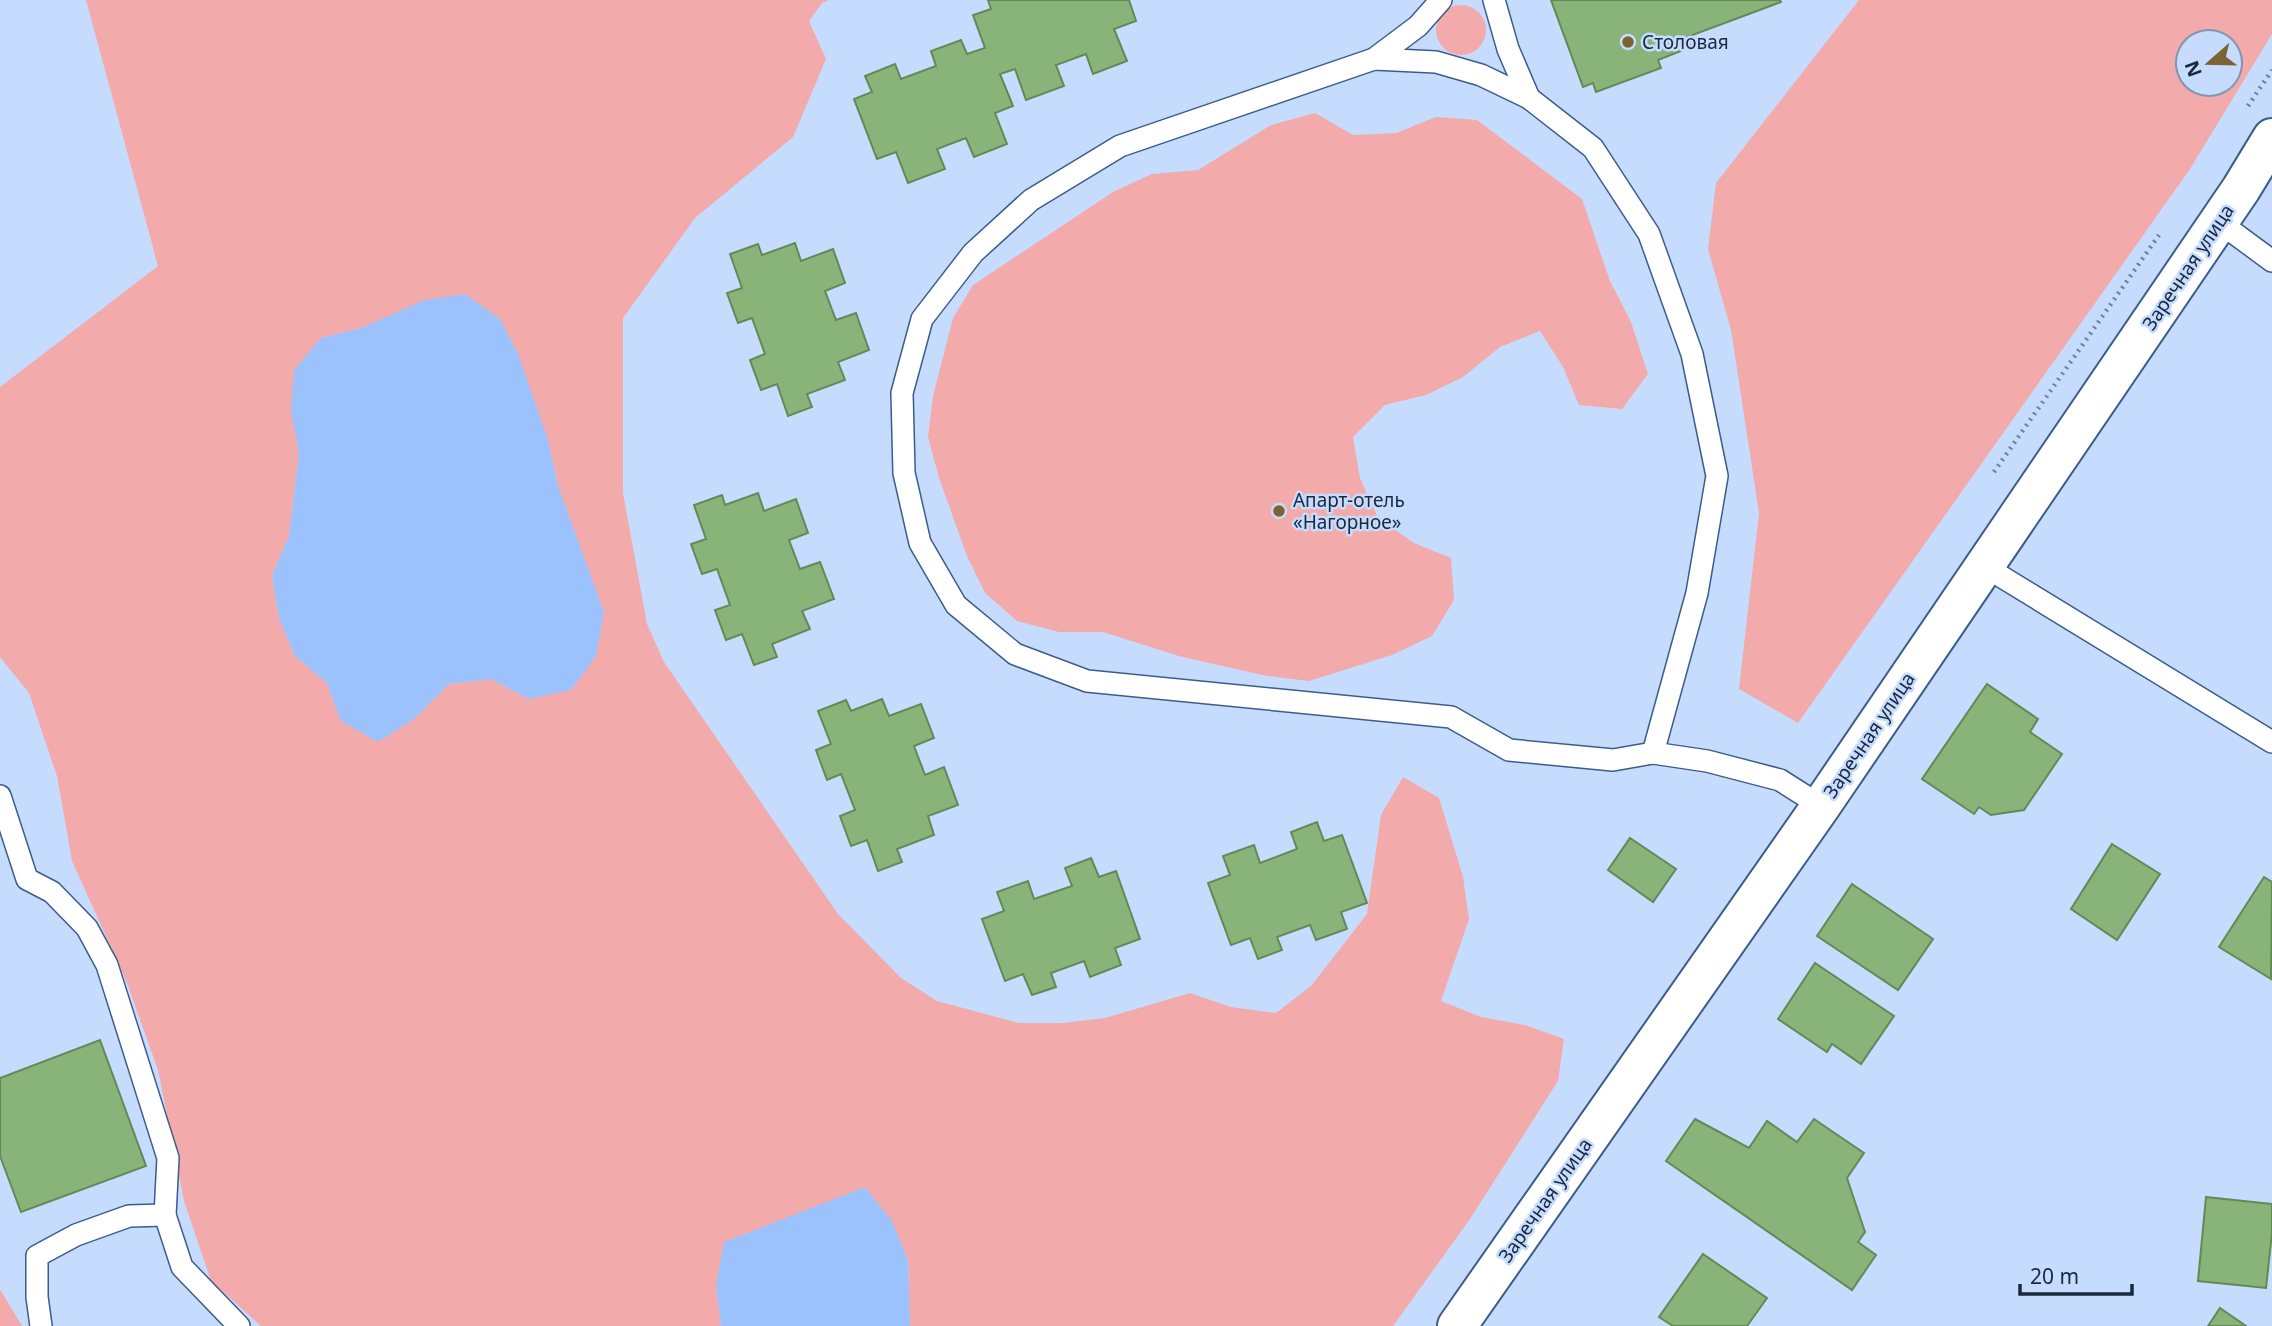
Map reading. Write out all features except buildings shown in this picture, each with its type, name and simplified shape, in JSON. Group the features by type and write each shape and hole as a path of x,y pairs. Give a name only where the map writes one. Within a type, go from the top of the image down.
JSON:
{"main road":[{"name":"Заречная улица","path":"1457,1326 1821,806 2219,222 2272,138"}],"lane":[{"path":"1441,0 1419,26 1374,59 1120,146 1031,200 974,253 922,319 902,393 904,473 920,543 956,606 1015,654 1087,681 1451,718 1509,750 1613,760 1653,753 1707,761 1780,780 1821,806"},
{"path":"1494,0 1508,49 1529,98"},
{"path":"1374,59 1436,62 1481,75 1529,98 1593,148 1649,234 1692,354 1717,477 1697,593 1653,753"},
{"path":"2219,222 2272,261"},
{"path":"1984,566 2272,742"},
{"path":"0,796 27,879 52,892 87,928 107,965 168,1157 165,1215 182,1267 239,1326"},
{"path":"41,1326 37,1297 37,1256 76,1235 129,1216 165,1215"}],"path":[{"path":"2241,116 2272,70"},
{"path":"1994,472 2164,228"}],"shaded area":[{"path":"86,0 829,0 822,3 809,21 826,59 793,137 695,218 623,318 623,493 647,624 664,662 838,914 901,978 937,1001 1019,1023 1063,1023 1105,1018 1190,993 1231,1007 1276,1013 1311,986 1367,914 1381,815 1403,777 1439,798 1463,877 1469,919 1441,1001 1481,1017 1525,1025 1564,1039 1558,1081 1470,1219 1393,1326 910,1326 908,1259 716,1285 721,1326 261,1326 211,1281 184,1201 158,1070 127,983 72,861 57,776 29,693 0,657 0,387 158,266","holes":["425,301 548,440 558,486 529,699 491,679 449,684 414,719 341,721 327,683 295,656 279,618 272,576 289,536 299,453 292,411 321,338 361,328"]},
{"path":"1859,0 2272,0 2272,34 2244,80 2244,28 2174,28 2174,98 2233,98 2190,169 1798,723 1739,689 1759,513 1731,330 1708,249 1716,183"},
{"path":"1461,5 1479,12 1486,30 1479,48 1461,55 1443,48 1436,30 1443,12"},
{"path":"1315,113 1353,135 1396,133 1436,117 1477,120 1582,199 1610,281 1631,322 1648,374 1622,409 1579,405 1563,367 1540,331 1500,347 1463,377 1426,395 1385,405 1353,437 1360,478 1378,518 1414,543 1451,558 1454,600 1432,636 1392,655 1309,681 1267,676 1182,657 1103,632 1059,632 1017,621 985,593 967,556 939,478 928,437 933,396 953,318 973,285 1113,192 1152,174 1198,170 1271,125"},
{"path":"1,1291 22,1326 0,1326"}],"water":[{"path":"465,294 500,319 519,356 548,440 558,486 604,612 596,656 571,690 529,699 491,679 449,684 414,719 378,742 341,721 327,683 295,656 279,618 272,576 289,536 299,453 291,411 294,370 321,338 361,328 425,300"},
{"path":"865,1187 892,1221 908,1260 910,1326 721,1326 716,1285 724,1242"}],"place":[{"name":"Столовая","path":"1628,42"},
{"name":"Апарт-отель «Нагорное»","path":"1279,511"}]}
